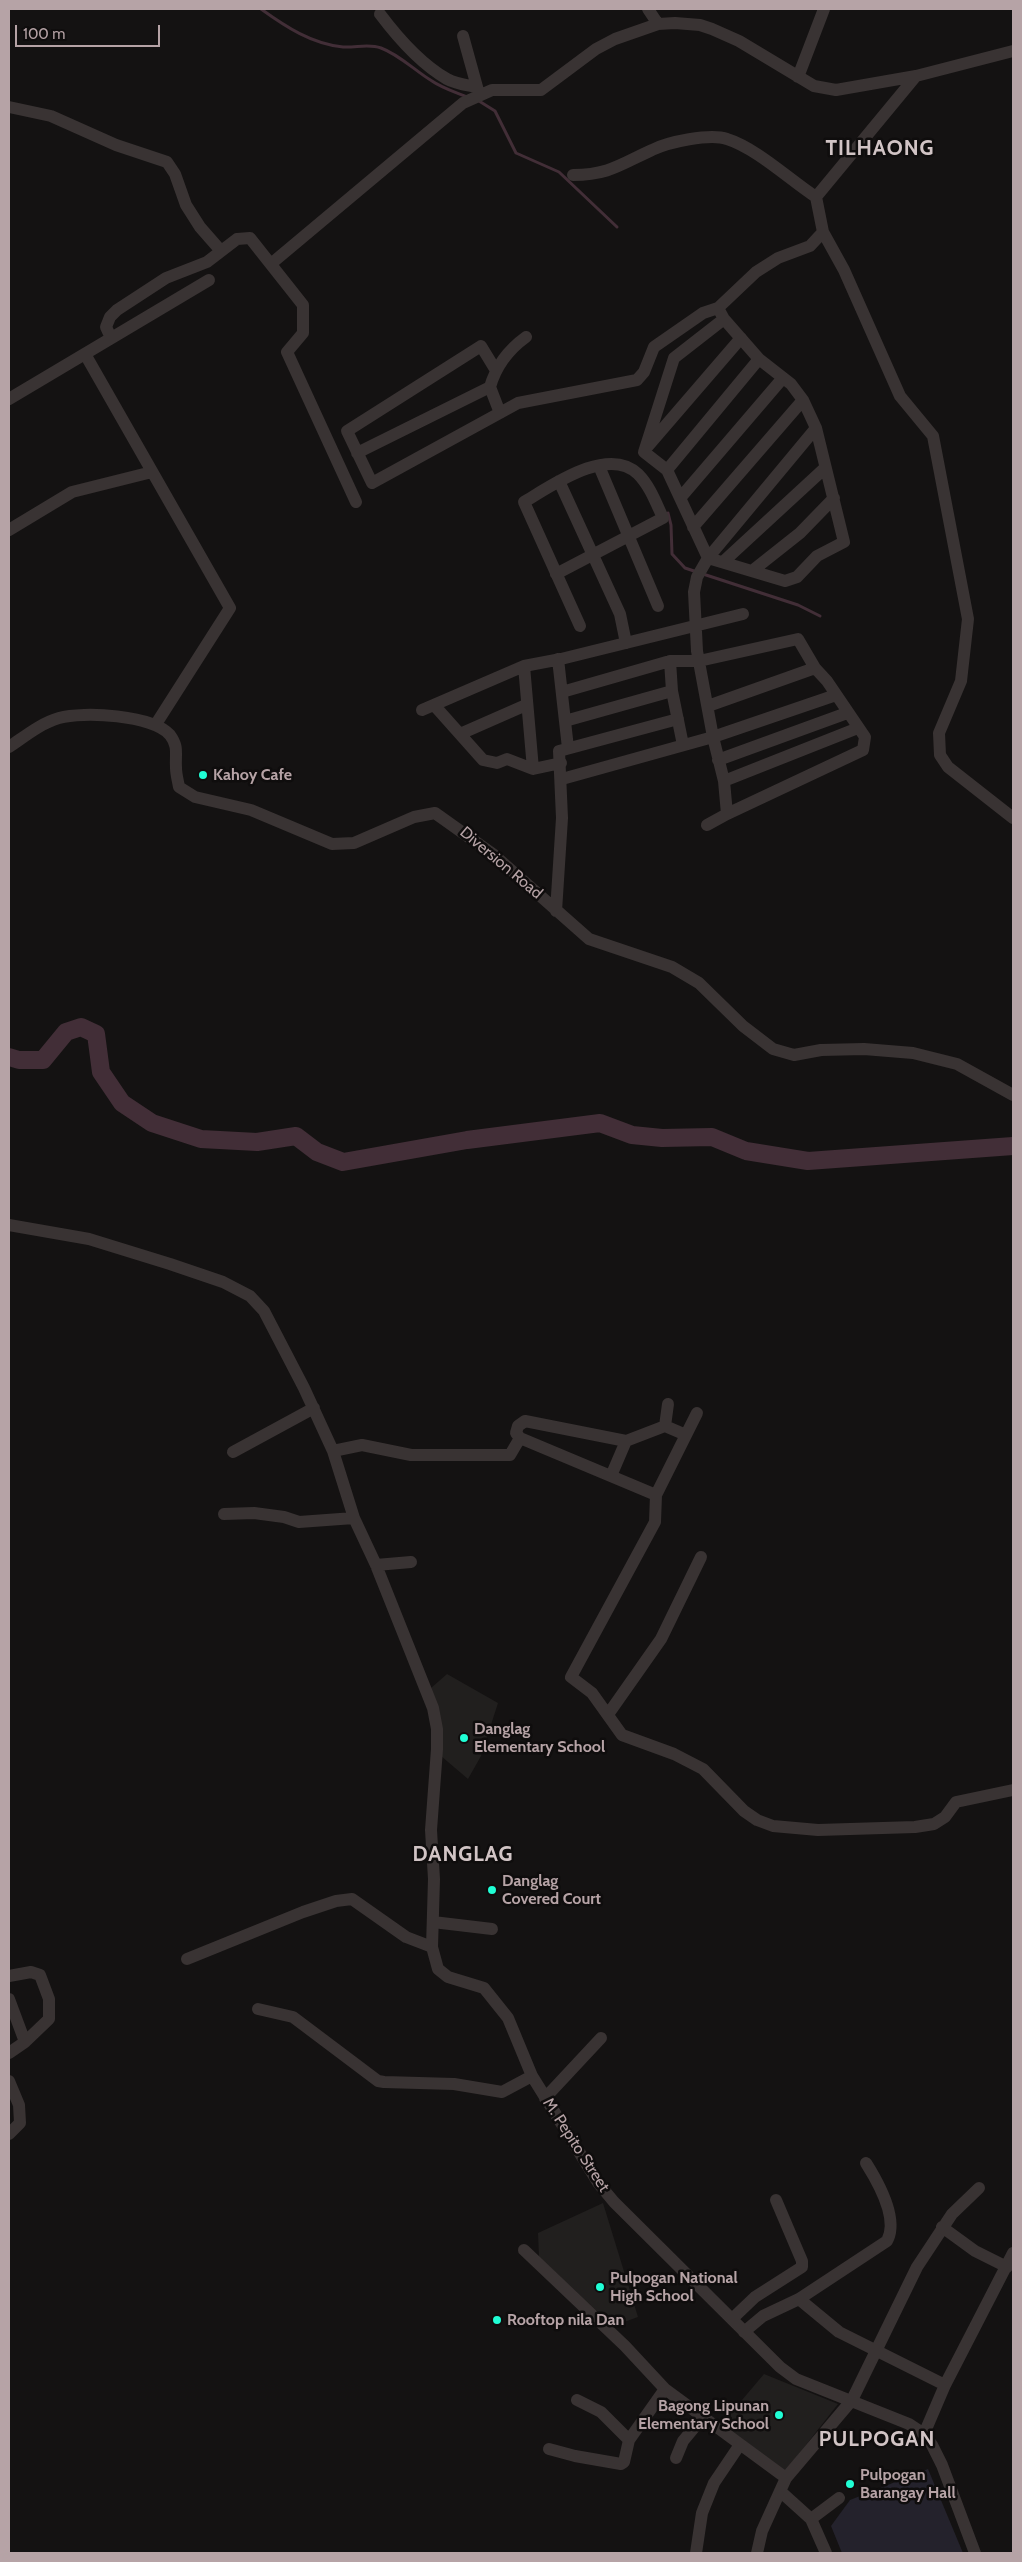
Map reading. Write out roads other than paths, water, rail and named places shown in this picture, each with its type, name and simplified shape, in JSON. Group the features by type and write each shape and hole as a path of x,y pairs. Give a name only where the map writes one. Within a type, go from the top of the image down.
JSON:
{"street":[{"path":"648,9 658,24"},
{"path":"798,77 824,9"},
{"path":"380,14 392,30 434,70 448,80 478,90 541,90 596,49 622,36 658,24 686,23 712,29 739,41 814,86 836,90 916,76 1013,51"},
{"path":"463,36 478,90"},
{"path":"816,197 916,76"},
{"path":"272,264 478,90"},
{"path":"9,107 51,116 116,145 167,162 172,167 184,200 195,220 221,251"},
{"path":"574,175 596,175 615,168 664,144 694,139 724,138 743,145 816,197 823,232 844,270 900,396 933,436 968,619 961,680 939,733 940,755 948,767 1013,818"},
{"path":"496,369 481,346 347,430 372,483 518,403 637,380 644,372 654,347 703,313 718,308 756,272 778,258 810,246 823,232"},
{"path":"111,338 106,327 110,317 117,310 166,278 207,262 237,239 250,238 303,305 304,333 287,352 356,502"},
{"path":"9,399 209,280"},
{"path":"718,308 724,319 759,358 782,379 791,384 803,400 816,428 844,542 817,556 797,577 785,581 723,562"},
{"path":"644,452 674,358 724,319"},
{"path":"500,413 490,387 496,369 515,345 526,337"},
{"path":"644,452 741,338"},
{"path":"9,747 43,725 72,715 109,716 156,724 230,608 85,354"},
{"path":"667,470 759,358"},
{"path":"681,497 782,379"},
{"path":"341,467 359,455 490,387"},
{"path":"693,527 803,400"},
{"path":"727,814 724,782 713,737 699,661 694,592 702,567 816,428"},
{"path":"644,452 667,470 681,497 693,527 702,567"},
{"path":"556,574 663,518 651,493 637,473 620,465 599,466 582,470 524,502 556,574 580,626"},
{"path":"599,466 658,606"},
{"path":"702,567 723,562 825,468"},
{"path":"9,530 72,492 152,472"},
{"path":"559,481 620,614 626,643"},
{"path":"752,571 800,534 834,498"},
{"path":"422,710 524,666 743,614"},
{"path":"562,692 670,661 699,661 798,638 815,668 865,737 863,750 727,814 707,826"},
{"path":"558,659 568,748"},
{"path":"670,661 672,691 683,745"},
{"path":"524,666 533,769"},
{"path":"708,706 815,668"},
{"path":"565,721 672,691"},
{"path":"562,779 713,737 836,695"},
{"path":"434,704 483,760 497,763 508,759 533,769 560,763"},
{"path":"460,734 526,705"},
{"path":"718,760 846,713"},
{"path":"556,911 560,865 562,779 559,751 678,718"},
{"name":"Diversion Road","path":"156,724 170,735 178,750 175,766 179,787 194,797 251,810 332,844 354,842 414,818 435,813 494,855 589,938 672,967 699,983 743,1026 773,1049 794,1055 822,1050 864,1049 913,1054 957,1064 1013,1094"},
{"path":"724,782 858,728"},
{"name":"M. Pepito Street","path":"9,1225 103,1243 223,1282 250,1296 264,1311 334,1451 354,1518 376,1565 433,1708 437,1729 432,1830 433,1935 438,1969 448,1977 484,1988 508,2018 532,2076 599,2184 614,2202 780,2367 796,2379 909,2424 924,2434 942,2465 975,2553"},
{"path":"665,1426 668,1404"},
{"path":"233,1452 314,1408"},
{"path":"697,1412 656,1495 655,1522 571,1677 592,1693 609,1714 622,1735 674,1754 702,1769 744,1811 757,1820 773,1826 854,1831 925,1826 945,1818 956,1802 1013,1790"},
{"path":"656,1495 520,1438 516,1432 518,1426 525,1421 626,1441 665,1426 686,1435"},
{"path":"334,1451 362,1445 411,1455 510,1455 520,1438"},
{"path":"611,1476 626,1441"},
{"path":"224,1514 254,1513 284,1517 299,1522 354,1518"},
{"path":"609,1714 660,1639 701,1557"},
{"path":"376,1565 411,1562"},
{"path":"187,1959 303,1912 336,1901 352,1899 406,1937 492,1929"},
{"path":"9,1976 31,1972 40,1975 49,1999 49,2019 25,2042 9,2053"},
{"path":"9,1999 12,2016 25,2042"},
{"path":"258,2009 293,2017 378,2080 384,2082 454,2084 502,2092 532,2076"},
{"path":"545,2098 601,2038"},
{"path":"9,2081 20,2123 9,2134"},
{"path":"744,2332 763,2316 799,2299 884,2244 889,2238 889,2212 879,2183 866,2164"},
{"path":"757,2553 762,2531 786,2478 852,2400 876,2352 898,2301 942,2226 979,2188"},
{"path":"732,2319 755,2297 802,2267 802,2261 776,2200"},
{"path":"942,2226 975,2251 1008,2267"},
{"path":"524,2250 626,2346 666,2389 739,2446 786,2478"},
{"path":"924,2434 945,2385 1008,2267 1013,2253"},
{"path":"799,2299 839,2332 945,2385"},
{"path":"550,2449 618,2465 624,2462 629,2440 666,2389"},
{"path":"576,2400 601,2412 629,2440"},
{"path":"676,2458 683,2440 703,2417"},
{"path":"696,2553 705,2505 714,2483 739,2446"},
{"path":"780,2491 811,2519 826,2553"},
{"path":"811,2519 838,2498"}],"waterway":[{"path":"261,9 300,34 321,42 343,47 367,46 381,48 395,55 436,83 467,97"},
{"path":"479,101 495,111 516,153 559,172 617,227"},
{"path":"668,513 671,525 672,554 685,568 697,572"},
{"path":"703,574 798,605 820,616"},
{"path":"9,1057 19,1060 43,1060 66,1032 81,1027 96,1034 101,1072 122,1103 152,1123 201,1139 257,1142 296,1136 317,1152 343,1162 467,1140 600,1123 632,1135 662,1138 712,1137 746,1151 808,1161 1013,1146"}],"place":[{"name":"Kahoy Cafe","path":"203,775"},
{"name":"Danglag Elementary School","path":"464,1738"},
{"name":"Danglag Covered Court","path":"492,1890"},
{"name":"Pulpogan National High School","path":"600,2287"},
{"name":"Rooftop nila Dan","path":"497,2320"},
{"name":"Bagong Lipunan Elementary School","path":"779,2415"},
{"name":"Pulpogan Barangay Hall","path":"850,2484"}],"district":[{"name":"TILHAONG","path":"880,149"},
{"name":"DANGLAG","path":"463,1855"},
{"name":"PULPOGAN","path":"877,2440"}]}
